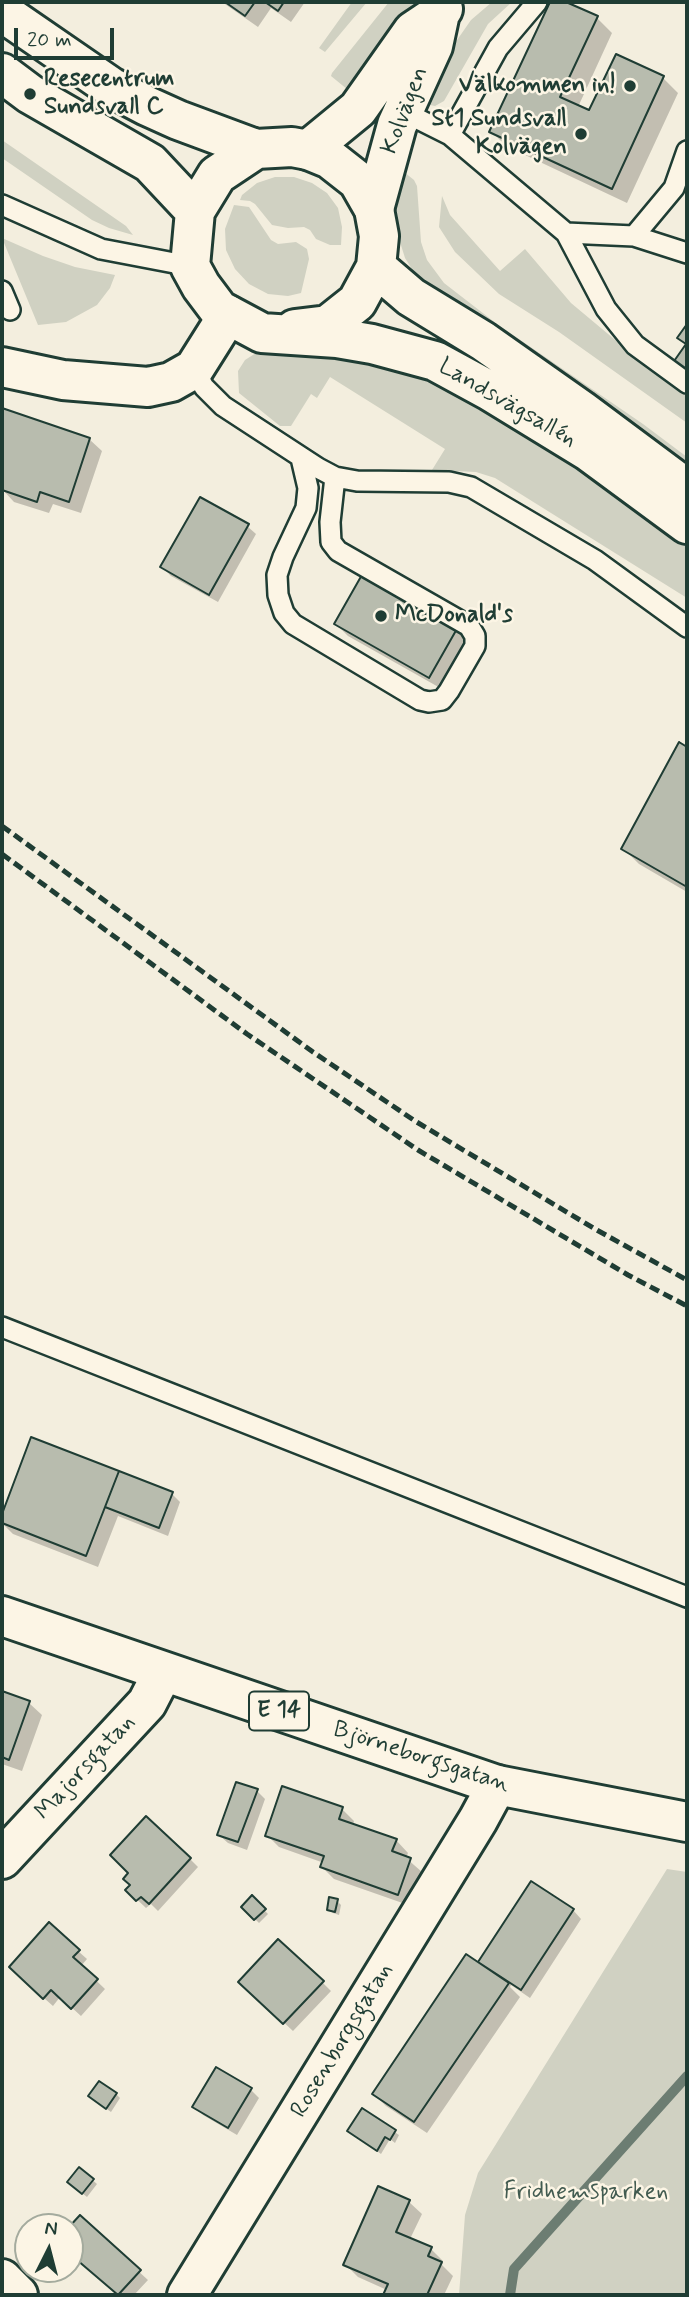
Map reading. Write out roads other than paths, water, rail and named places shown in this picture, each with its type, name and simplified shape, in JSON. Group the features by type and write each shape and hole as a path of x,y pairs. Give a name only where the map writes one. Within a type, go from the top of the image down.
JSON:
{"main road":[{"name":"Kolvägen","path":"374,209 402,111 433,46 444,8"},
{"name":"Kolvägen","path":"309,150 358,109 413,31 444,8"},
{"path":"2,12 111,87 178,120 257,149 292,147 309,150 330,159 358,181 374,209 379,236 376,267 357,302 328,325 262,333"},
{"path":"2,73 30,94 150,163 195,211"},
{"path":"190,266 195,211 217,175 257,149"},
{"name":"Landsvägsallén","path":"190,266 219,310 262,333 360,342 436,361 588,451 687,524"},
{"name":"Landsvägsallén","path":"376,267 411,298 483,341 582,410 687,489"},
{"path":"2,367 63,380 148,387 171,382 194,369 228,315"},
{"name":"Björneborgsgatan","path":"2,1616 497,1785 687,1822"},
{"name":"Majorsgatan","path":"2,1859 147,1703 163,1672"},
{"name":"Rosenborgsgatan","path":"187,2295 478,1821 497,1785"},
{"path":"2,2280 18,2295"}],"lane":[{"path":"450,135 498,48 537,2"},
{"path":"402,111 450,135 566,233 606,309 635,345 687,383"},
{"path":"634,236 674,188 687,151"},
{"path":"2,205 101,249 190,266"},
{"path":"566,233 634,236 687,253"},
{"path":"2,290 10,310"},
{"path":"194,369 204,387 223,406 301,458 335,477 358,481 449,482 471,487 594,560 687,627"},
{"path":"301,458 308,488 306,508 276,575 278,595 284,613 293,624 420,699 429,702 442,700 475,646 475,636 469,626 338,551 331,542 330,522 335,477"},
{"path":"2,1327 687,1597"}],"waterway":[{"path":"510,2295 514,2269 687,2076"}],"railway":[{"path":"2,826 313,1052 415,1121 595,1229 687,1280"},
{"path":"2,854 247,1034 418,1150 628,1275 687,1306"}],"place":[{"name":"Välkommen in!","path":"630,86"},
{"name":"Resecentrum Sundsvall C","path":"30,94"},
{"name":"St1 Sundsvall Kolvägen","path":"581,134"},
{"name":"McDonald's","path":"381,616"}],"park label":[{"name":"Fridhemsparken","path":"586,2193"}]}
